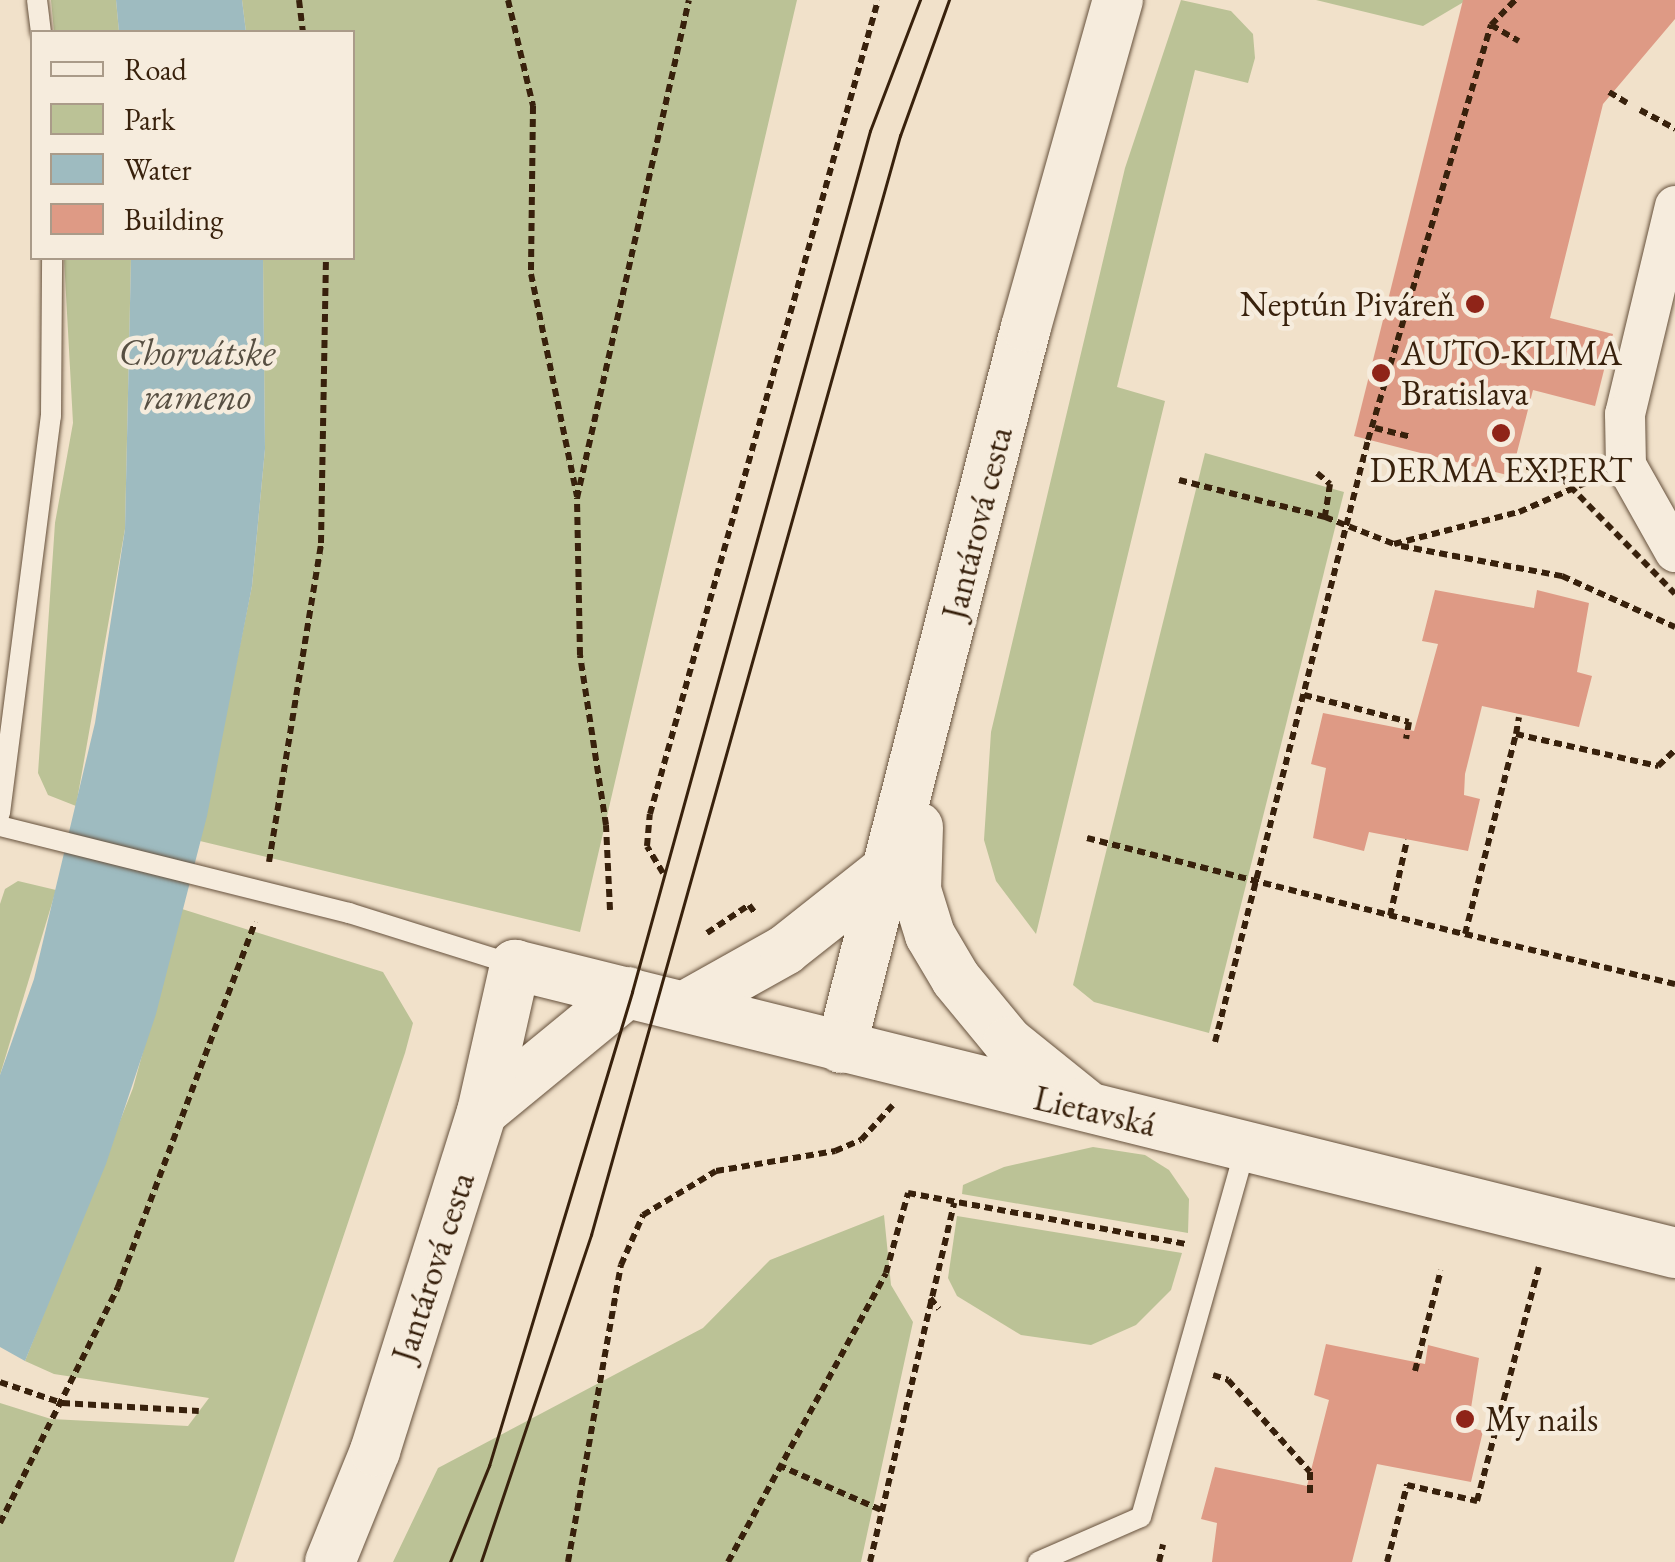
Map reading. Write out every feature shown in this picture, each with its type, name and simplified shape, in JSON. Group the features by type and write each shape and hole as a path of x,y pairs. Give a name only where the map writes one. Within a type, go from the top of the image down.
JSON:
{"street":[{"name":"Jantárová cesta","path":"841,1048 919,757 1026,327 1118,0"},
{"path":"1675,206 1625,414 1626,465 1675,552"},
{"path":"919,757 916,890 930,936 956,979 1008,1042 1097,1114"},
{"path":"685,1006 785,950 846,896 889,868"},
{"name":"Jantárová cesta","path":"330,1562 375,1451 482,1112 515,964"},
{"name":"Lietavská","path":"515,964 1097,1114 1246,1146 1675,1253"},
{"path":"482,1112 628,992"}],"lane":[{"path":"36,0 41,30"},
{"path":"0,812 52,416 52,260"},
{"path":"0,826 213,878 515,964"},
{"path":"1038,1562 1142,1517 1246,1146"}],"path":[{"path":"299,0 303,30"},
{"path":"508,0 533,106 531,274 577,498 580,655 606,825 610,910"},
{"path":"577,498 689,0"},
{"path":"663,873 647,846 650,814 878,0"},
{"path":"1215,1042 1374,428 1492,25 1514,0"},
{"path":"1492,25 1519,41"},
{"path":"1609,92 1627,103"},
{"path":"1640,110 1675,129"},
{"path":"270,862 321,543 326,260"},
{"path":"1374,428 1410,437"},
{"path":"1514,463 1562,477 1675,594"},
{"path":"1394,544 1518,512 1626,465"},
{"path":"1318,473 1330,484 1325,516"},
{"path":"1179,480 1325,516 1394,544 1562,576 1675,626"},
{"path":"1304,695 1409,722 1406,739"},
{"path":"1466,934 1519,717"},
{"path":"1516,734 1658,766 1675,750"},
{"path":"1086,838 1675,984"},
{"path":"1390,916 1407,840"},
{"path":"707,933 749,905"},
{"path":"0,1523 62,1403 164,1178 256,920"},
{"path":"568,1562 621,1265 644,1215 716,1171 836,1151 861,1140 890,1112 909,1064"},
{"path":"728,1562 886,1272 908,1193 1215,1250"},
{"path":"870,1562 954,1203"},
{"path":"1407,1486 1477,1500 1551,1222"},
{"path":"1414,1371 1441,1270"},
{"path":"930,1297 939,1309"},
{"path":"1228,1380 1310,1472 1310,1496"},
{"path":"0,1382 19,1392 62,1403 198,1411"},
{"path":"778,1465 881,1510"},
{"path":"1386,1562 1409,1472"}],"green space":[{"path":"51,0 116,0 119,30 54,30"},
{"path":"242,0 797,0 580,932 200,841 252,586 265,449 263,260 355,260 355,30 246,30"},
{"path":"1181,0 1231,11 1253,34 1255,58 1248,83 1195,70 1117,387 1165,401 1036,934 996,881 984,840 991,732 1125,168"},
{"path":"1316,0 1467,0 1423,26"},
{"path":"64,260 131,260 125,529 76,806 48,795 38,773 55,523 73,423"},
{"path":"1205,453 1344,492 1209,1033 1094,1002 1073,985"},
{"path":"18,881 56,890 0,1075 0,904 5,889"},
{"path":"182,909 383,972 413,1023 405,1053 234,1562 0,1562 0,1403 51,1419 188,1426 209,1398 54,1374 25,1361 133,1088"},
{"path":"1093,1147 1145,1155 1169,1170 1189,1199 1188,1233 962,1194 963,1185 1004,1167"},
{"path":"884,1215 891,1285 913,1322 861,1562 393,1562 438,1468 703,1328 770,1260"},
{"path":"957,1216 1182,1253 1171,1290 1136,1325 1091,1345 1021,1335 957,1296 948,1278"}],"water":[{"path":"116,0 242,0 246,30 119,30"},
{"name":"Chorvátske rameno","path":"131,260 263,260 265,449 252,586 207,816 156,1014 106,1164 25,1361 0,1347 0,1075 34,979 95,723 125,529"}],"building":[{"path":"1463,0 1675,0 1675,19 1603,104 1550,318 1613,334 1595,406 1533,390 1511,476 1354,436"},
{"path":"1435,590 1534,608 1537,590 1589,603 1577,672 1592,676 1579,727 1482,706 1465,774 1464,795 1480,799 1468,851 1369,832 1364,851 1313,838 1326,768 1311,764 1323,713 1414,731 1438,644 1422,641"},
{"path":"1326,1344 1425,1364 1428,1345 1479,1358 1468,1427 1483,1431 1471,1482 1377,1464 1352,1562 1212,1562 1217,1523 1201,1519 1215,1467 1307,1486 1329,1400 1314,1395"}],"tram line":[{"path":"450,1562 489,1466 632,992 870,131 920,0"},
{"path":"481,1562 591,1235 900,136 949,0"}],"place":[{"name":"Neptún Piváreň","path":"1475,304"},
{"name":"AUTO-KLIMA Bratislava","path":"1381,373"},
{"name":"DERMA EXPERT","path":"1501,433"},
{"name":"My nails","path":"1465,1419"}]}
